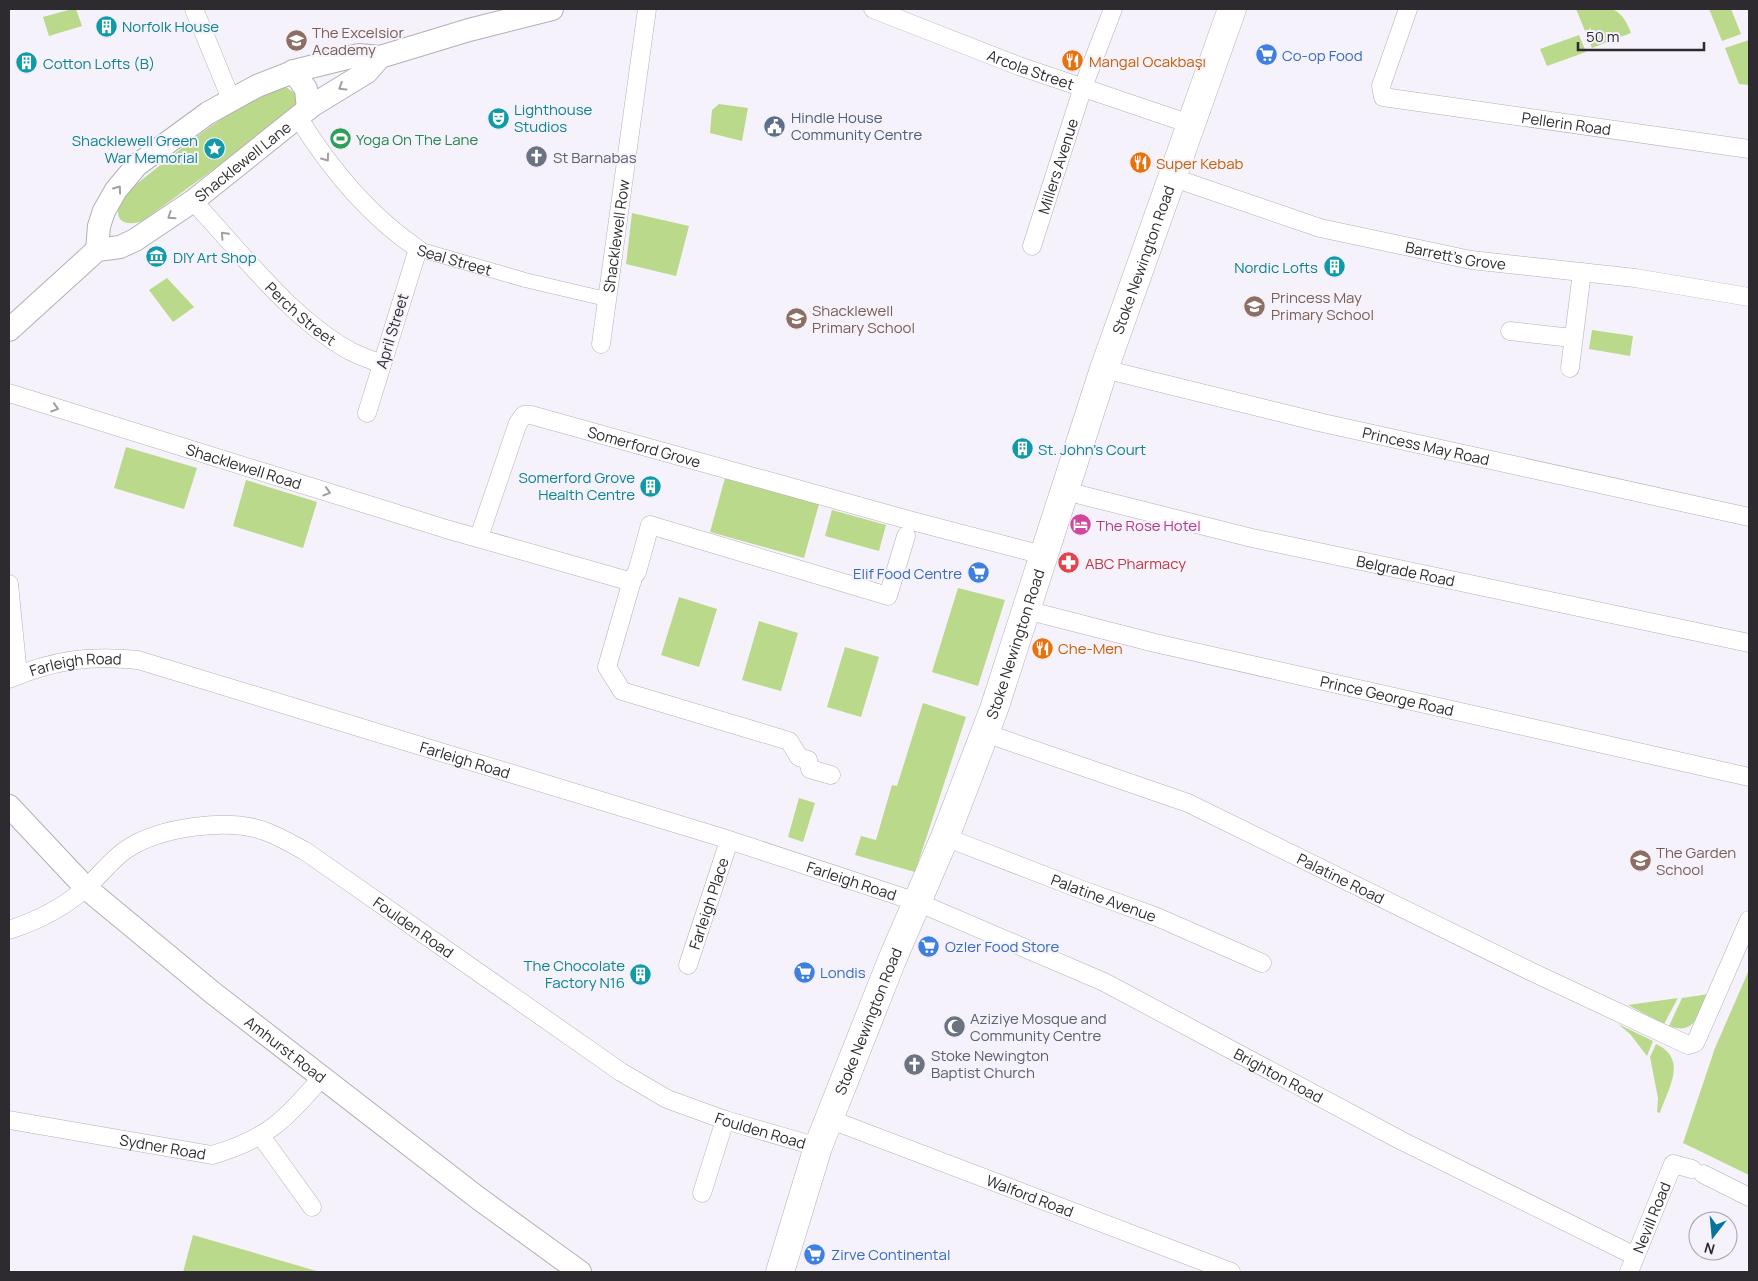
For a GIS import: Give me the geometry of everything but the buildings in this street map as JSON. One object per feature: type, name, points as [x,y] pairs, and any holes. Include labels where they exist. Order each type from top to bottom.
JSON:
[{"type":"highway","name":"Stoke Newington Road","points":[[780,1272],[818,1147],[885,976],[945,837],[985,733],[1104,369],[1232,9]]},
{"type":"street","points":[[194,9],[231,100]]},
{"type":"street","name":"Shacklewell Lane","points":[[380,57],[367,72],[304,113],[193,201],[135,240],[120,247],[97,250],[99,226],[104,211],[116,190],[137,165],[231,100],[264,82],[293,71],[359,55],[380,57],[468,30],[552,9]]},
{"type":"street","name":"Shacklewell Row","points":[[601,344],[648,9]]},
{"type":"street","name":"Arcola Street","points":[[873,9],[903,15],[1019,66],[1190,124]]},
{"type":"street","name":"Millers Avenue","points":[[1032,246],[1083,87],[1113,9]]},
{"type":"street","name":"Pellerin Road","points":[[1408,9],[1380,86],[1383,97],[1749,149]]},
{"type":"street","points":[[293,71],[306,89],[304,113]]},
{"type":"street","name":"Seal Street","points":[[304,113],[357,197],[396,234],[418,249],[525,280],[606,299]]},
{"type":"street","name":"Barrett's Grove","points":[[1171,177],[1320,228],[1471,260],[1582,272],[1749,297]]},
{"type":"street","name":"Perch Street","points":[[193,201],[277,292],[302,315],[350,351],[382,364]]},
{"type":"street","points":[[104,211],[116,228],[135,240]]},
{"type":"street","name":"April Street","points":[[367,413],[418,249]]},
{"type":"street","points":[[9,330],[97,250]]},
{"type":"street","points":[[1570,368],[1572,338],[1582,272]]},
{"type":"street","points":[[1510,330],[1572,338]]},
{"type":"street","name":"Princess May Road","points":[[1104,369],[1323,423],[1749,517]]},
{"type":"street","name":"Shacklewell Road","points":[[9,393],[446,529],[479,537]]},
{"type":"street","name":"Somerford Grove","points":[[479,537],[518,423],[524,415],[531,415],[916,522],[1043,555]]},
{"type":"street","name":"Belgrade Road","points":[[1065,491],[1252,538],[1749,643]]},
{"type":"street","points":[[831,775],[810,769],[808,760],[799,757],[789,741],[622,690],[607,667],[632,582],[637,572],[650,525],[888,596],[906,536]]},
{"type":"street","points":[[479,537],[632,582]]},
{"type":"street","points":[[9,584],[14,677]]},
{"type":"street","name":"Prince George Road","points":[[1026,610],[1165,646],[1749,777]]},
{"type":"street","name":"Farleigh Road","points":[[14,677],[66,661],[101,656],[138,660],[729,841],[917,902]]},
{"type":"street","name":"Palatine Road","points":[[985,733],[1188,803],[1532,972],[1692,1042],[1749,920]]},
{"type":"street","name":"Amhurst Road","points":[[9,806],[86,888],[213,993],[321,1078],[580,1272]]},
{"type":"street","name":"Foulden Road","points":[[9,930],[27,924],[59,907],[86,888],[127,849],[165,833],[196,826],[231,824],[266,831],[305,851],[621,1072],[667,1099],[725,1120],[818,1147]]},
{"type":"street","name":"Palatine Avenue","points":[[945,837],[1077,888],[1157,916],[1262,963]]},
{"type":"street","name":"Farleigh Place","points":[[688,965],[729,841]]},
{"type":"street","name":"Brighton Road","points":[[917,902],[1104,982],[1402,1141],[1635,1256]]},
{"type":"street","name":"Sydner Road","points":[[9,1120],[212,1155],[241,1147],[261,1136],[297,1106],[321,1078]]},
{"type":"street","name":"Walford Road","points":[[829,1119],[1231,1272]]},
{"type":"street","points":[[702,1193],[725,1120]]},
{"type":"street","points":[[261,1136],[312,1207]]},
{"type":"street","name":"Nevill Road","points":[[1629,1272],[1673,1164],[1698,1172],[1749,1197]]},
{"type":"green space","points":[[1603,8],[1616,11],[1622,16],[1631,33],[1592,48],[1576,9]]},
{"type":"green space","points":[[76,9],[82,26],[49,36],[43,17]]},
{"type":"green space","points":[[1709,9],[1731,9],[1741,34],[1722,41]]},
{"type":"green space","points":[[1579,35],[1586,52],[1547,66],[1540,49]]},
{"type":"green space","points":[[1749,40],[1749,85],[1739,84],[1725,48]]},
{"type":"green space","points":[[286,87],[296,94],[297,103],[292,112],[144,220],[128,223],[120,219],[118,210],[129,190],[183,147],[228,114],[250,101],[269,92]]},
{"type":"green space","points":[[719,104],[748,108],[742,141],[710,133],[712,110]]},
{"type":"green space","points":[[632,213],[689,226],[676,276],[626,264]]},
{"type":"green space","points":[[167,278],[194,307],[173,322],[149,290]]},
{"type":"green space","points":[[1592,330],[1633,336],[1630,356],[1589,349]]},
{"type":"green space","points":[[126,447],[197,468],[184,509],[114,488]]},
{"type":"green space","points":[[725,478],[819,504],[804,558],[710,532]]},
{"type":"green space","points":[[246,480],[317,502],[303,548],[233,526]]},
{"type":"green space","points":[[832,510],[886,525],[879,551],[825,536]]},
{"type":"green space","points":[[958,588],[1005,600],[978,686],[932,672]]},
{"type":"green space","points":[[679,597],[717,609],[699,667],[661,655]]},
{"type":"green space","points":[[759,621],[798,633],[781,691],[742,680]]},
{"type":"green space","points":[[845,647],[879,657],[861,717],[827,707]]},
{"type":"green space","points":[[923,703],[966,717],[915,872],[855,855],[861,836],[876,840],[892,785],[897,786]]},
{"type":"green space","points":[[799,798],[815,803],[803,842],[788,837]]},
{"type":"green space","points":[[1749,970],[1749,1175],[1683,1143],[1715,1048]]},
{"type":"green space","points":[[1709,994],[1699,1015],[1691,1025],[1685,1028],[1669,1026],[1682,998]]},
{"type":"green space","points":[[1678,998],[1664,1024],[1628,1005]]},
{"type":"green space","points":[[1618,1024],[1653,1041],[1647,1056],[1630,1034]]},
{"type":"green space","points":[[1656,1044],[1666,1050],[1674,1066],[1671,1084],[1660,1113],[1657,1112],[1658,1098],[1650,1057]]},
{"type":"green space","points":[[193,1235],[320,1272],[183,1272]]},
{"type":"place","name":"Norfolk House","points":[[106,26]]},
{"type":"place","name":"The Excelsior Academy","points":[[296,41]]},
{"type":"place","name":"Co-op Food","points":[[1266,55]]},
{"type":"place","name":"Mangal Ocakbaşı","points":[[1073,61]]},
{"type":"place","name":"Cotton Lofts (B)","points":[[27,63]]},
{"type":"place","name":"Lighthouse Studios","points":[[498,118]]},
{"type":"place","name":"Hindle House Community Centre","points":[[775,126]]},
{"type":"place","name":"Yoga On The Lane","points":[[340,139]]},
{"type":"place","name":"Shacklewell Green War Memorial","points":[[214,149]]},
{"type":"place","name":"St Barnabas","points":[[537,157]]},
{"type":"place","name":"Super Kebab","points":[[1140,163]]},
{"type":"place","name":"DIY Art Shop","points":[[157,257]]},
{"type":"place","name":"Nordic Lofts","points":[[1334,267]]},
{"type":"place","name":"Princess May Primary School","points":[[1255,306]]},
{"type":"place","name":"Shacklewell Primary School","points":[[796,319]]},
{"type":"place","name":"St. John's Court","points":[[1022,449]]},
{"type":"place","name":"Somerford Grove Health Centre","points":[[651,486]]},
{"type":"place","name":"The Rose Hotel","points":[[1080,525]]},
{"type":"place","name":"ABC Pharmacy","points":[[1069,563]]},
{"type":"place","name":"Elif Food Centre","points":[[978,573]]},
{"type":"place","name":"Che-Men","points":[[1042,648]]},
{"type":"place","name":"The Garden School","points":[[1640,861]]},
{"type":"place","name":"Ozler Food Store","points":[[929,946]]},
{"type":"place","name":"Londis","points":[[804,972]]},
{"type":"place","name":"The Chocolate Factory N16","points":[[641,974]]},
{"type":"place","name":"Aziziye Mosque and Community Centre","points":[[954,1027]]},
{"type":"place","name":"Stoke Newington Baptist Church","points":[[915,1064]]},
{"type":"place","name":"Zirve Continental","points":[[815,1254]]}]
